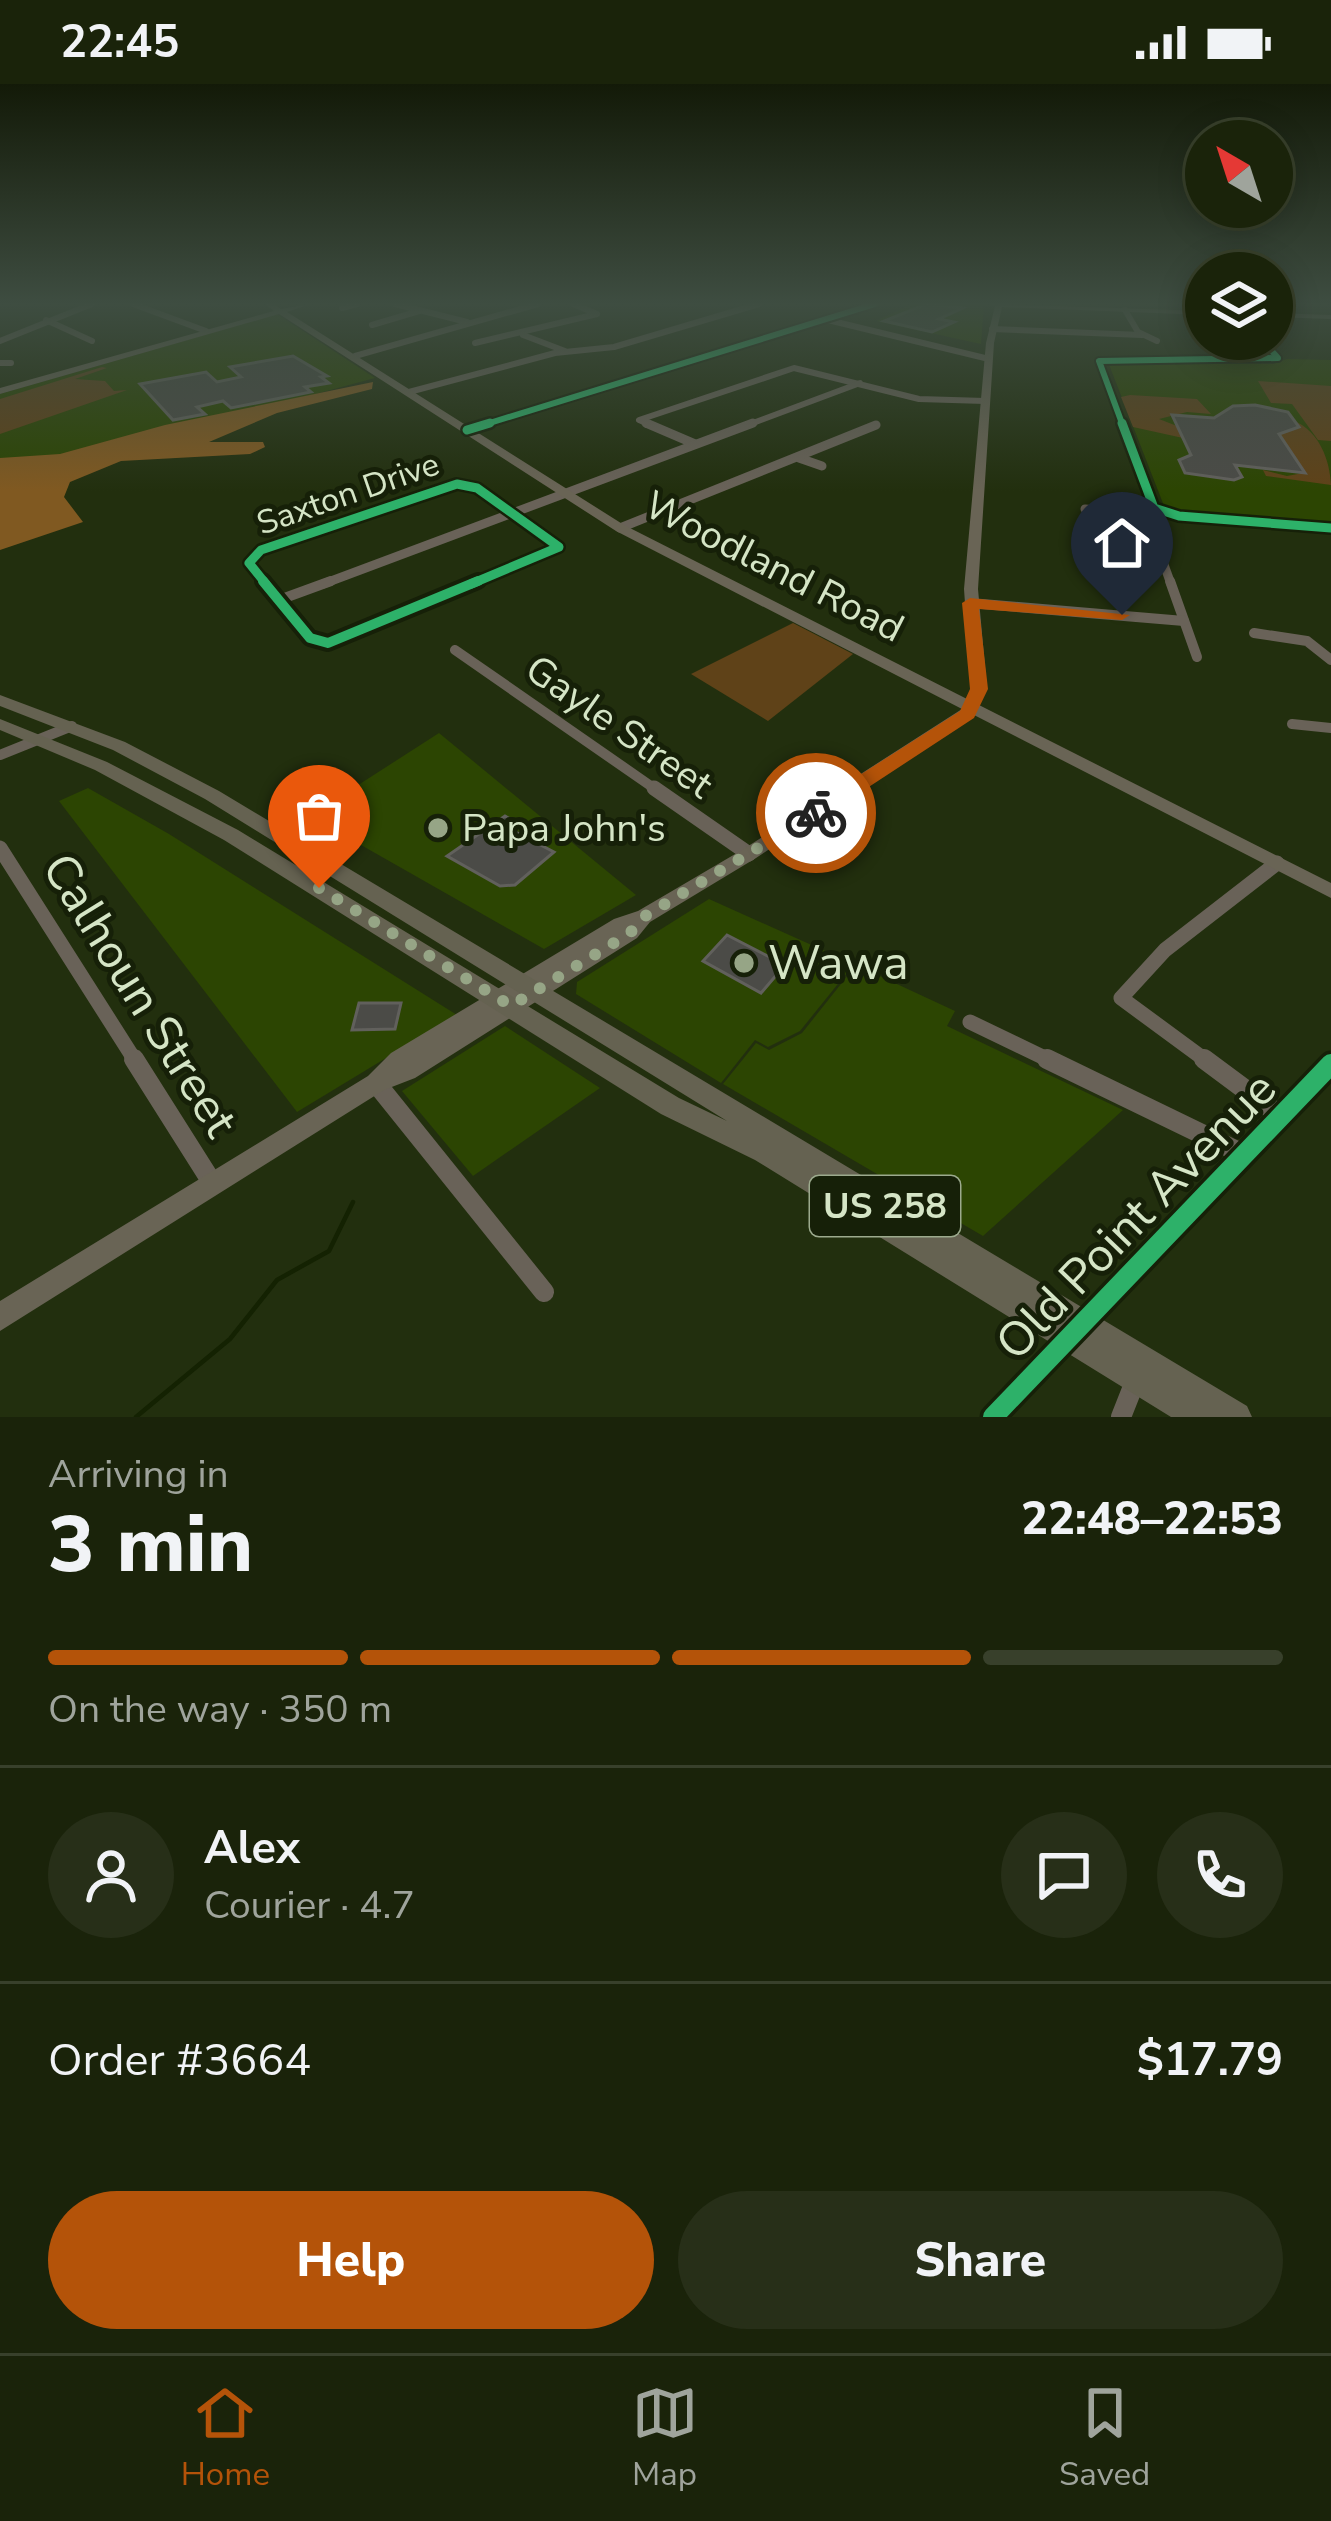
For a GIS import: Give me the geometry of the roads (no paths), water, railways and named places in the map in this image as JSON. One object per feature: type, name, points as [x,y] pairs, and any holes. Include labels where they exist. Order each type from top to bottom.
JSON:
[{"type":"main road","points":[[0,388],[76,366]]},
{"type":"main road","name":"Woodland Road","points":[[371,366],[620,527],[1331,891]]},
{"type":"main road","points":[[0,1317],[376,1083],[399,1060],[630,933],[645,916],[949,730],[974,705],[979,683],[970,603],[988,366]]},
{"type":"main road","name":"US 258","points":[[0,700],[72,726],[183,778],[531,986],[1076,1331],[1137,1378],[1201,1417]]},
{"type":"main road","name":"US 258","points":[[0,724],[231,835],[670,1106],[780,1161],[1236,1417]]},
{"type":"street","points":[[410,392],[506,366]]},
{"type":"street","points":[[508,366],[529,374]]},
{"type":"street","points":[[467,430],[676,366]]},
{"type":"street","points":[[1101,366],[1152,505],[1164,513]]},
{"type":"street","points":[[696,445],[639,420],[794,368],[919,399],[985,401]]},
{"type":"street","points":[[512,512],[560,547],[328,643],[310,638],[279,599],[512,512],[696,445],[860,383]]},
{"type":"street","points":[[620,527],[876,425]]},
{"type":"street","points":[[797,458],[822,466]]},
{"type":"street","name":"Saxton Drive","points":[[279,599],[250,557],[464,484],[512,512]]},
{"type":"street","points":[[1084,509],[1331,528]]},
{"type":"street","points":[[1163,562],[1197,657]]},
{"type":"street","points":[[970,603],[1184,621]]},
{"type":"street","points":[[1254,634],[1304,640],[1331,660]]},
{"type":"street","name":"Gayle Street","points":[[455,650],[748,854]]},
{"type":"street","points":[[1292,724],[1331,728]]},
{"type":"street","points":[[0,755],[72,726]]},
{"type":"street","name":"Calhoun Street","points":[[0,848],[213,1184]]},
{"type":"street","points":[[1277,863],[1148,965],[1122,989],[1120,998],[1282,1118]]},
{"type":"street","points":[[970,1022],[1245,1155]]},
{"type":"street","name":"Old Point Avenue","points":[[993,1417],[1331,1064]]},
{"type":"street","points":[[376,1083],[544,1292]]},
{"type":"street","points":[[1121,1417],[1137,1378]]},
{"type":"waterway","points":[[136,1417],[230,1339],[277,1280],[329,1251],[353,1202]]},
{"type":"place","name":"Papa John's","points":[[438,828]]},
{"type":"place","name":"Wawa","points":[[744,963]]}]
